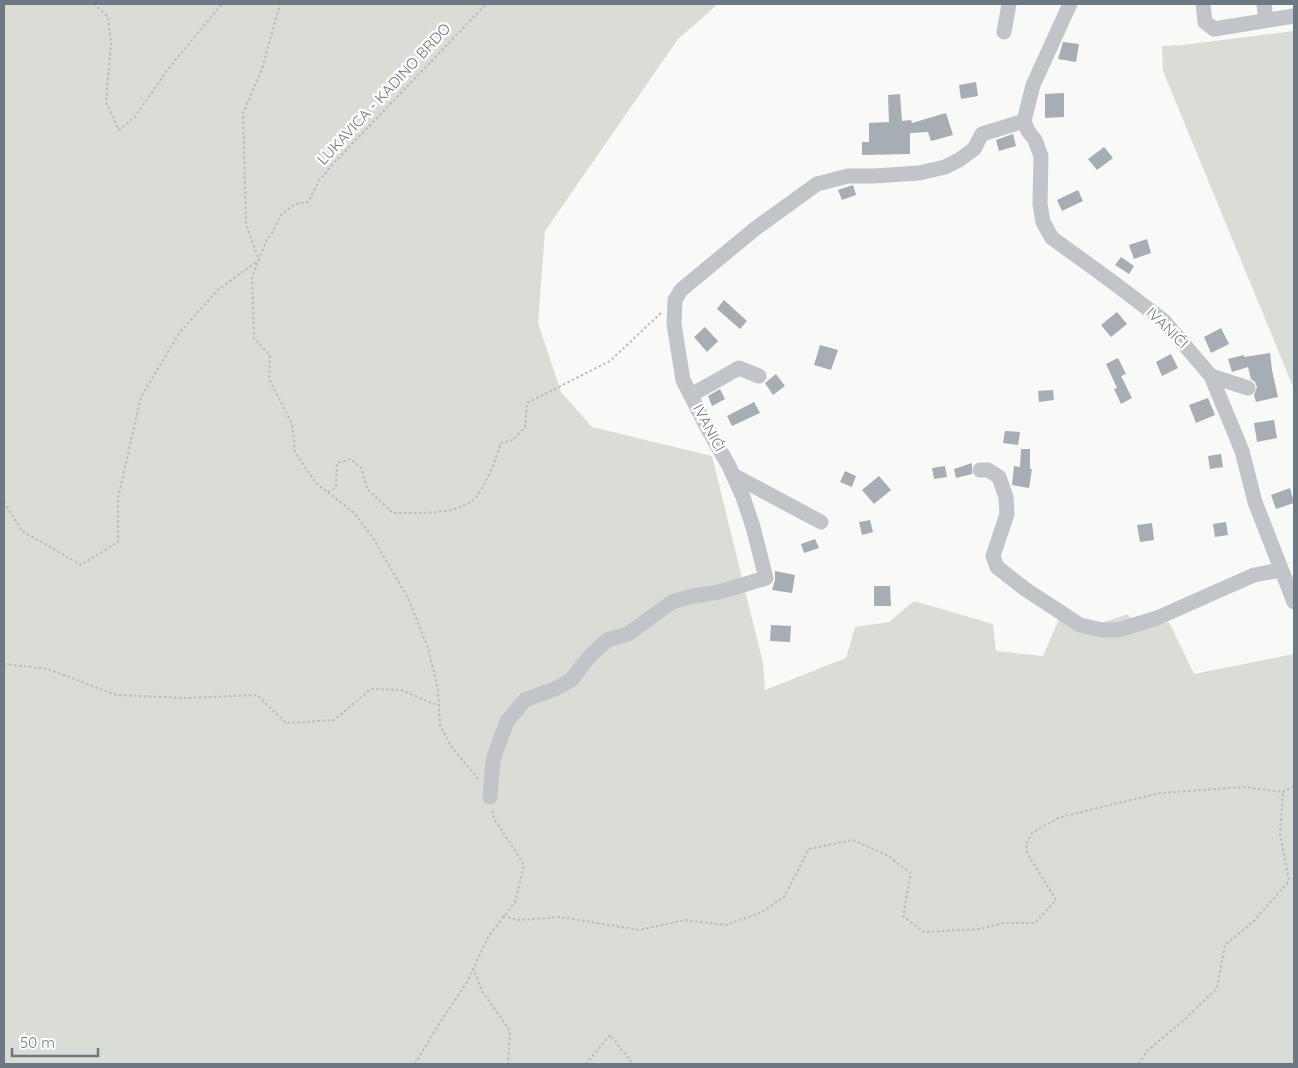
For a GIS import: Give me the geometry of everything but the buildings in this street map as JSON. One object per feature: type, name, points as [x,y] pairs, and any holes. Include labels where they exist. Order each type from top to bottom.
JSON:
[{"type":"street","points":[[1004,32],[1009,4]]},
{"type":"street","points":[[675,300],[681,290],[756,228],[817,184],[848,176],[919,173],[945,167],[974,149],[982,134],[1024,120],[1034,84],[1070,4]]},
{"type":"street","points":[[1202,4],[1205,22],[1214,29],[1294,16]]},
{"type":"street","points":[[1264,4],[1266,20]]},
{"type":"street","name":"IVANIĆI","points":[[1024,120],[1039,148],[1041,156],[1040,204],[1043,222],[1052,238],[1164,321],[1211,376],[1242,451],[1255,502],[1294,602]]},
{"type":"street","name":"IVANIĆI","points":[[490,797],[494,760],[507,721],[525,700],[557,688],[571,680],[590,656],[606,640],[628,634],[672,602],[719,592],[766,578],[753,526],[733,475],[684,380],[674,324],[675,300]]},
{"type":"street","points":[[691,395],[739,368],[759,376]]},
{"type":"street","points":[[1211,376],[1248,388]]},
{"type":"street","points":[[980,470],[988,470],[999,476],[1006,497],[1007,514],[993,556],[998,567],[1008,577],[1080,625],[1102,630],[1118,630],[1187,606],[1254,575],[1280,570]]},
{"type":"street","points":[[733,475],[821,522]]},
{"type":"path","points":[[94,4],[108,17],[111,44],[106,102],[119,130],[135,117],[168,69],[222,4]]},
{"type":"path","points":[[4,502],[22,531],[81,565],[118,542],[118,498],[141,397],[180,332],[218,290],[259,260],[246,224],[243,114],[262,69],[280,4]]},
{"type":"path","name":"LUKAVICA - KADINO BRDO","points":[[486,4],[332,165],[319,182],[308,202],[295,204],[281,215],[267,239],[252,277],[254,338],[270,355],[269,379],[292,424],[295,452],[316,482],[354,512],[373,538],[409,600],[428,648],[438,689],[440,726],[451,746],[464,764],[482,783],[490,797]]},
{"type":"path","points":[[328,492],[336,488],[337,463],[351,459],[362,469],[367,489],[393,513],[440,511],[459,508],[474,500],[494,465],[501,443],[513,440],[525,427],[528,403],[610,361],[675,300]]},
{"type":"path","points":[[4,664],[48,669],[116,694],[187,698],[257,695],[286,723],[334,720],[371,689],[401,690],[439,706]]},
{"type":"path","points":[[503,916],[519,920],[561,917],[639,930],[685,920],[726,926],[760,912],[784,896],[809,849],[853,840],[889,856],[911,874],[903,916],[924,932],[980,929],[1004,923],[1035,923],[1056,900],[1027,853],[1026,844],[1032,833],[1050,822],[1073,814],[1160,793],[1244,787],[1283,792],[1294,786]]},
{"type":"path","points":[[1139,1064],[1147,1051],[1185,1019],[1217,988],[1225,945],[1253,922],[1288,880],[1280,834],[1283,792]]},
{"type":"path","points":[[415,1064],[466,982],[488,936],[515,902],[524,866],[494,819],[490,797]]},
{"type":"path","points":[[473,968],[482,991],[510,1031],[508,1064]]},
{"type":"path","points":[[586,1064],[610,1035],[633,1064]]},
{"type":"shaded area","points":[[4,4],[718,4],[678,39],[545,231],[538,323],[561,392],[592,427],[712,456],[763,663],[765,690],[846,658],[855,627],[889,622],[914,601],[993,624],[996,651],[1043,656],[1063,610],[1092,626],[1128,614],[1137,629],[1169,622],[1194,674],[1294,654],[1294,1064],[4,1064]]},
{"type":"shaded area","points":[[1294,31],[1294,389],[1163,71],[1162,46]]}]
